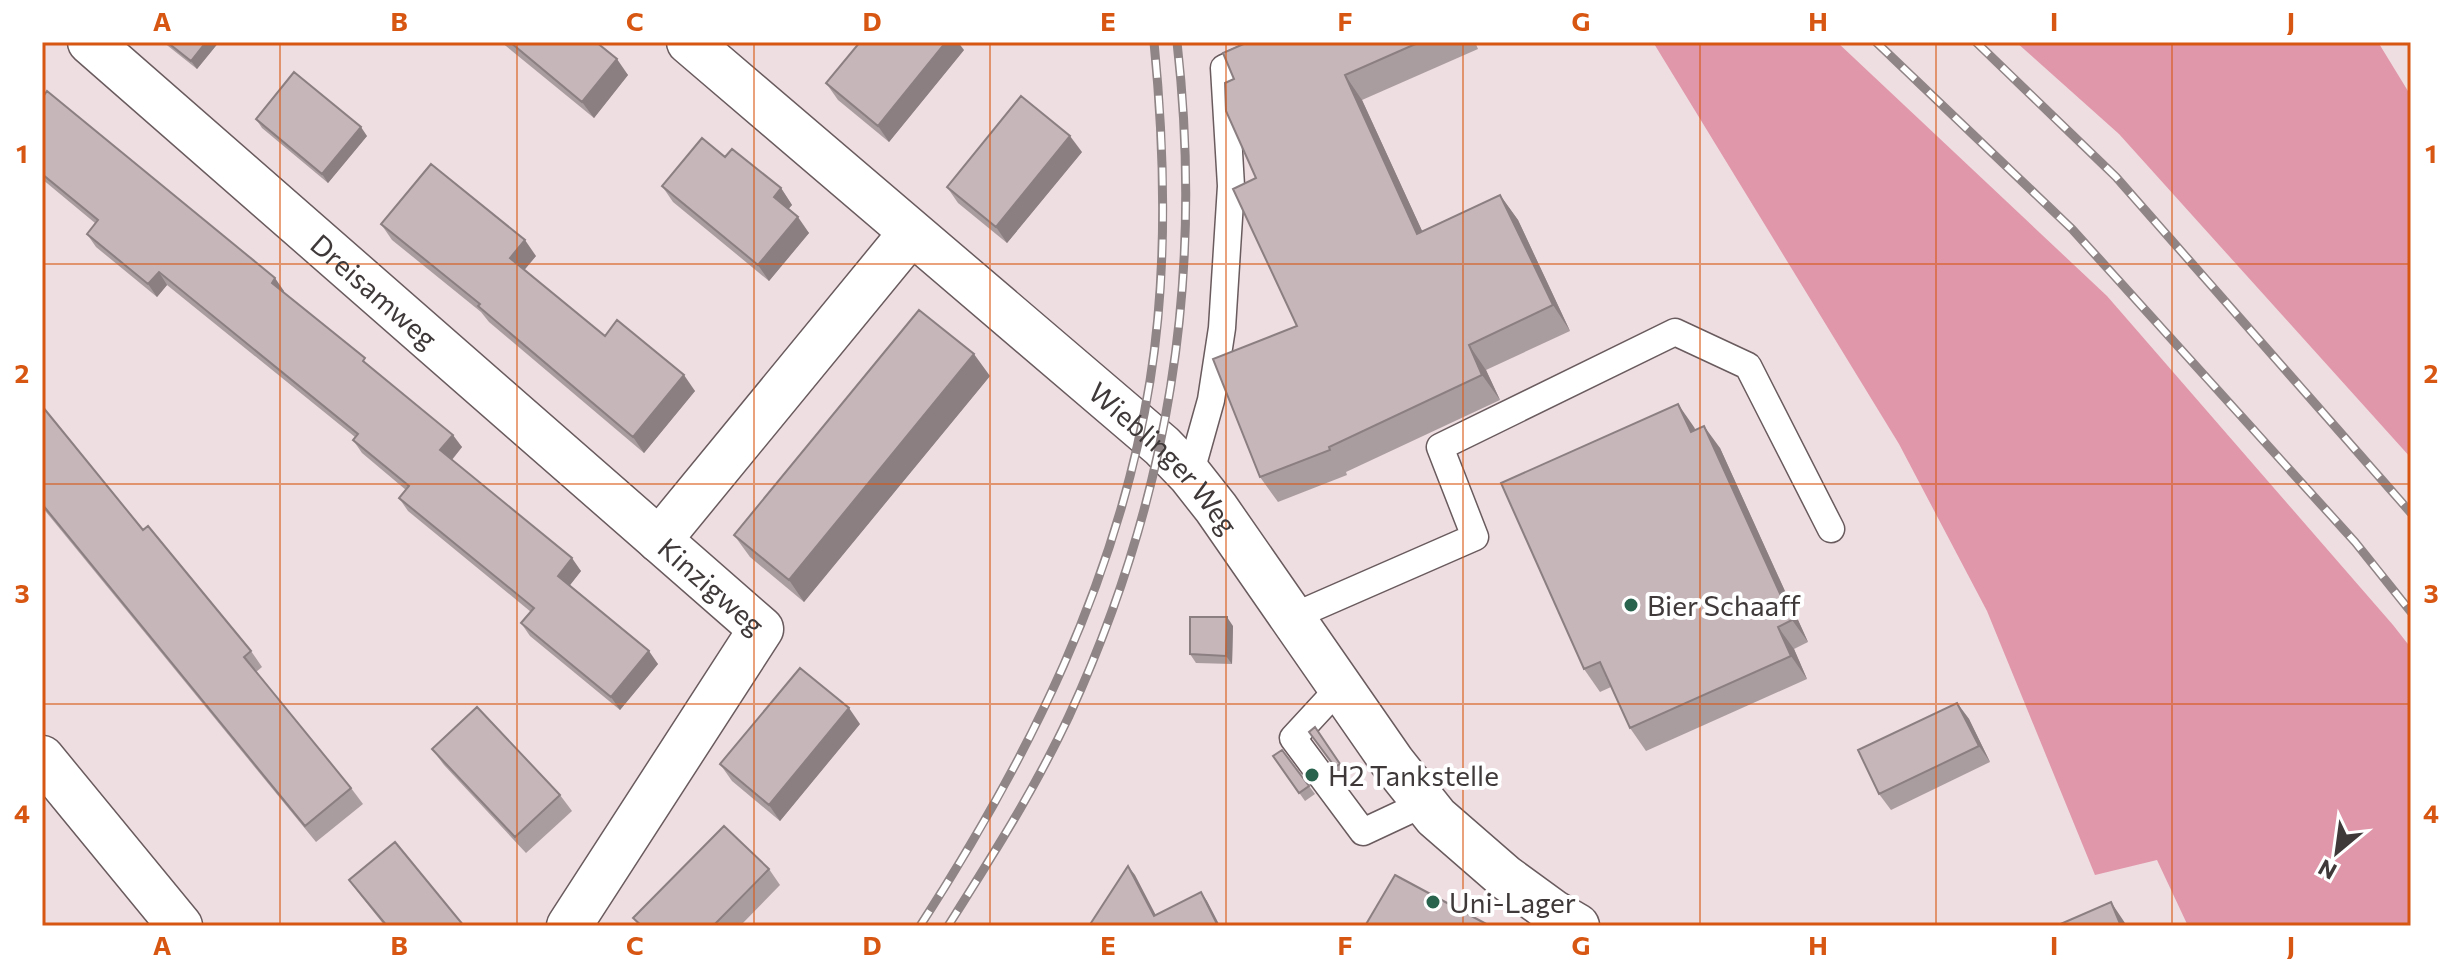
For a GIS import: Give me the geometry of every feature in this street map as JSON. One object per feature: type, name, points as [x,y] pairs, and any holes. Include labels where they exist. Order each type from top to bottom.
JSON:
[{"type":"street","name":"Dreisamweg","points":[[90,42],[659,540]]},
{"type":"street","name":"Wieblinger Weg","points":[[689,42],[1162,446],[1190,475],[1393,763],[1425,803],[1471,850],[1553,912],[1577,926]]},
{"type":"street","name":"Kinzigweg","points":[[569,926],[761,629],[659,540],[911,233]]},
{"type":"street","points":[[42,758],[180,926]]},
{"type":"lane","points":[[1190,475],[1211,400],[1222,328],[1231,186],[1224,68],[1282,42]]},
{"type":"lane","points":[[1292,617],[1475,537],[1440,447],[1675,332],[1748,366],[1831,529]]},
{"type":"lane","points":[[1341,686],[1293,738],[1363,832],[1425,803]]},
{"type":"shaded area","points":[[1653,42],[1837,42],[2107,296],[2393,625],[2411,648],[2411,926],[2188,926],[2157,860],[2095,875],[1987,611],[1899,444]]},
{"type":"shaded area","points":[[2016,42],[2378,42],[2411,96],[2411,458],[2119,134]]},
{"type":"building","points":[[167,42],[206,42],[191,61]]},
{"type":"building","points":[[510,42],[596,42],[617,59],[582,102]]},
{"type":"building","points":[[860,42],[946,42],[878,126],[826,83]]},
{"type":"building","points":[[1248,42],[1420,42],[1345,75],[1417,234],[1500,195],[1553,305],[1469,345],[1482,375],[1329,447],[1330,450],[1260,477],[1213,359],[1297,326],[1233,189],[1256,178],[1226,111],[1225,83],[1234,79],[1223,53]]},
{"type":"building","points":[[294,72],[361,127],[322,174],[256,119]]},
{"type":"building","points":[[47,91],[275,278],[272,283],[453,435],[440,450],[572,558],[558,576],[649,651],[611,697],[521,623],[534,608],[399,498],[409,486],[353,440],[358,434],[159,272],[148,284],[87,234],[98,220],[42,174],[42,98]]},
{"type":"building","points":[[1021,96],[1070,136],[996,227],[947,187]]},
{"type":"building","points":[[702,138],[725,157],[732,149],[781,188],[774,197],[798,217],[758,265],[662,186]]},
{"type":"building","points":[[431,164],[525,240],[510,258],[605,336],[617,320],[684,375],[633,437],[478,306],[480,304],[381,224]]},
{"type":"building","points":[[919,310],[974,354],[789,580],[734,535]]},
{"type":"building","points":[[1678,404],[1691,432],[1704,426],[1792,620],[1778,627],[1791,656],[1630,728],[1600,662],[1584,669],[1501,483]]},
{"type":"building","points":[[42,406],[143,530],[148,526],[251,651],[244,657],[351,788],[305,826],[42,504]]},
{"type":"building","points":[[1190,617],[1227,617],[1226,656],[1190,654]]},
{"type":"building","points":[[800,668],[849,708],[769,805],[720,764]]},
{"type":"building","points":[[1957,703],[1979,746],[1879,794],[1858,750]]},
{"type":"building","points":[[477,707],[560,795],[515,837],[432,749]]},
{"type":"building","points":[[1315,727],[1340,764],[1335,767],[1309,732]]},
{"type":"building","points":[[1282,750],[1309,786],[1299,793],[1273,756]]},
{"type":"building","points":[[724,826],[769,869],[713,926],[642,926],[633,918]]},
{"type":"building","points":[[395,842],[464,926],[387,926],[349,880]]},
{"type":"building","points":[[1128,866],[1154,916],[1201,892],[1218,926],[1089,926]]},
{"type":"building","points":[[1395,875],[1490,926],[1365,926]]},
{"type":"building","points":[[2111,902],[2121,926],[2056,926]]},
{"type":"railway","points":[[920,926],[960,863],[1032,733],[1064,666],[1116,527],[1150,381],[1160,297],[1163,212],[1161,126],[1154,42]]},
{"type":"railway","points":[[948,926],[1027,797],[1069,716],[1132,552],[1154,470],[1171,386],[1181,302],[1186,217],[1184,130],[1177,42]]},
{"type":"railway","points":[[1876,42],[2072,229],[2355,542],[2411,612]]},
{"type":"railway","points":[[1976,42],[2116,177],[2411,513]]},
{"type":"place","name":"Bier Schaaff","points":[[1631,605]]},
{"type":"place","name":"H2 Tankstelle","points":[[1312,775]]},
{"type":"place","name":"Uni-Lager","points":[[1433,902]]}]
